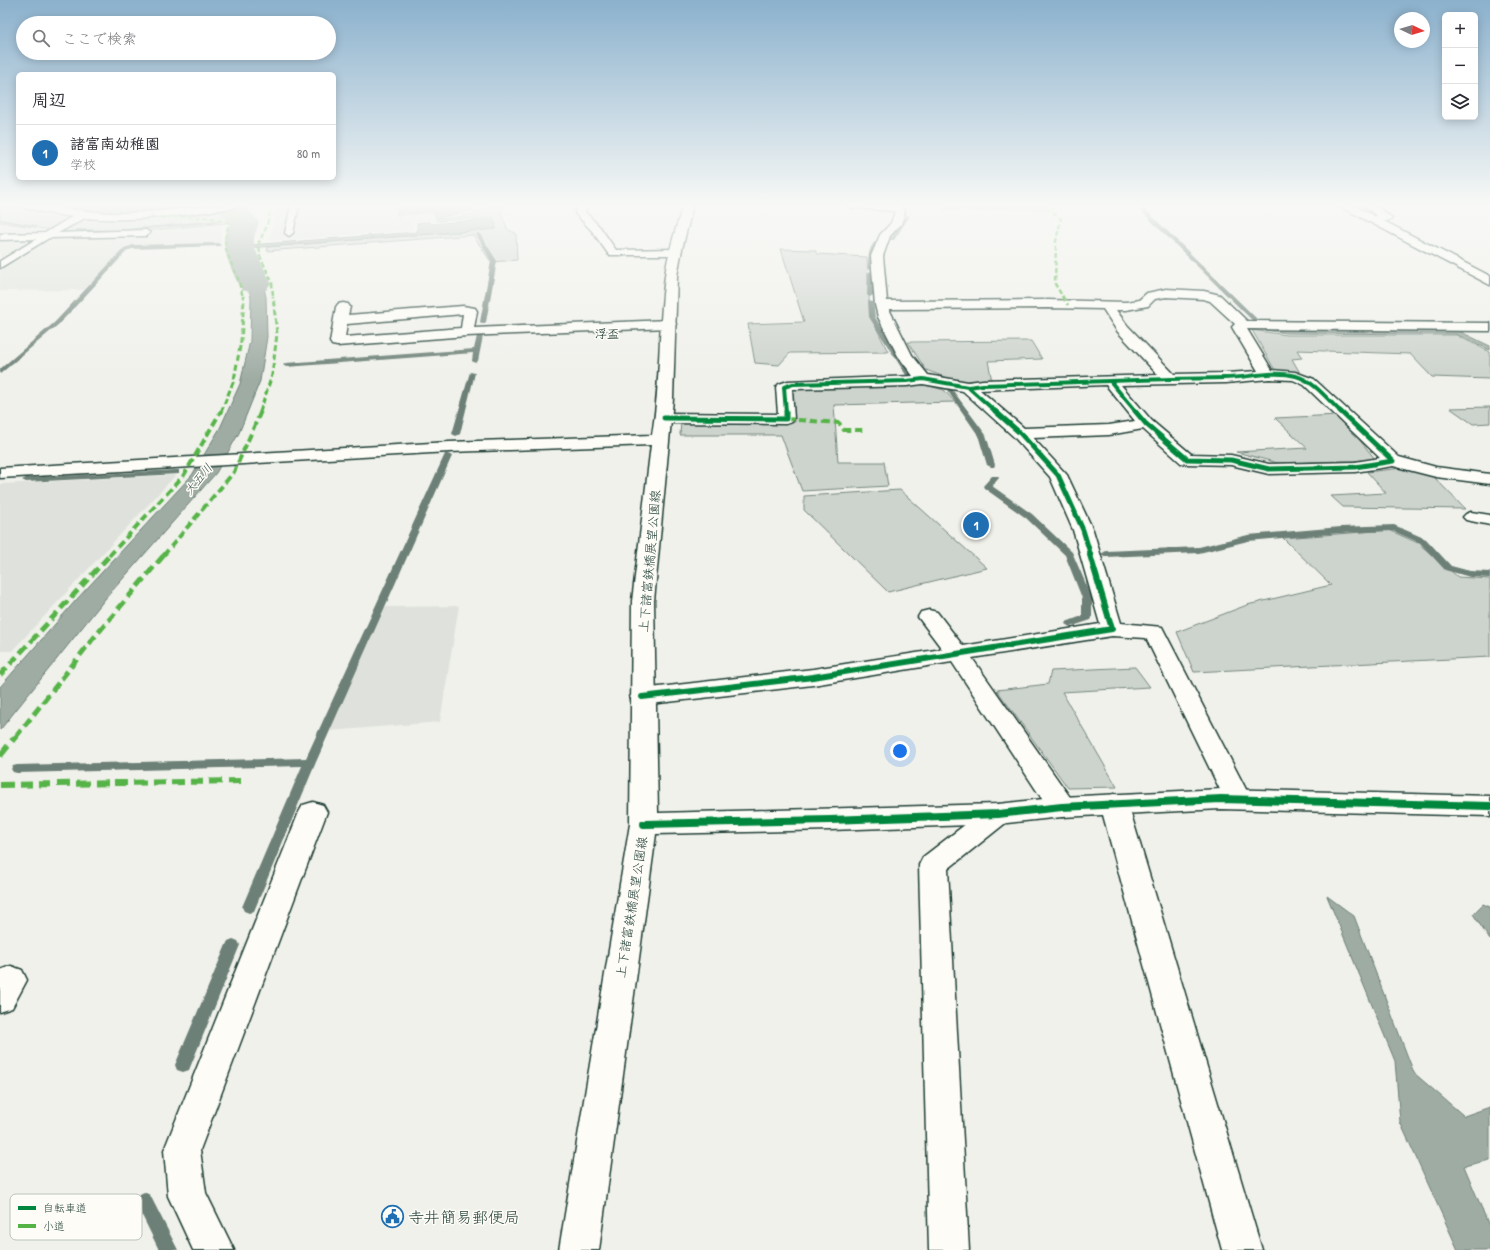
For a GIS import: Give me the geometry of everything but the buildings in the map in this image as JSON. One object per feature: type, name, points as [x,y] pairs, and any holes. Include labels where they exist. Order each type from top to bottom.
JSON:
[{"type":"main road","name":"上下諸富鉄橋展望公園線","points":[[579,1250],[644,824],[642,697],[643,601],[662,429],[671,277],[673,263]]},
{"type":"main road","points":[[877,263],[878,278],[885,317],[905,356],[923,379]]},
{"type":"main road","points":[[1454,263],[1490,282]]},
{"type":"main road","points":[[882,305],[1047,304],[1108,307],[1143,303],[1151,296],[1166,293],[1204,295],[1215,298],[1244,325]]},
{"type":"main road","points":[[1108,307],[1122,328],[1169,378]]},
{"type":"main road","points":[[467,332],[470,311],[342,314],[337,342],[467,332],[669,324]]},
{"type":"main road","points":[[1267,374],[1239,327],[1244,325],[1490,327]]},
{"type":"main road","points":[[0,473],[449,447],[786,419],[784,387],[794,384],[907,381],[923,379],[968,387],[983,385],[1111,382],[1169,378],[1238,378],[1267,374],[1295,376],[1309,382],[1393,461]]},
{"type":"main road","points":[[1111,382],[1146,424],[1186,459],[1231,460],[1269,469],[1355,467],[1393,461],[1436,472],[1490,479]]},
{"type":"main road","points":[[968,387],[1020,433],[1058,475],[1083,530],[1112,629]]},
{"type":"main road","points":[[1020,433],[1109,430],[1146,424]]},
{"type":"main road","points":[[929,617],[957,653],[1062,807]]},
{"type":"main road","points":[[642,697],[813,677],[1112,629],[1154,632],[1238,799]]},
{"type":"main road","points":[[644,824],[830,820],[998,814],[1062,807],[1238,799],[1490,806]]},
{"type":"main road","points":[[1114,804],[1242,1250]]},
{"type":"main road","points":[[214,1250],[187,1196],[182,1150],[313,812]]},
{"type":"main road","points":[[949,1250],[933,865],[998,814]]},
{"type":"lane","points":[[1471,518],[1490,520]]},
{"type":"shaded area","points":[[0,263],[111,263],[84,290],[0,291]]},
{"type":"shaded area","points":[[786,263],[867,263],[870,315],[888,352],[790,353],[779,365],[755,363],[748,324],[804,322]]},
{"type":"shaded area","points":[[1252,330],[1286,335],[1456,335],[1490,352],[1490,379],[1432,377],[1410,354],[1297,350],[1302,358],[1292,359],[1300,373],[1276,372]]},
{"type":"shaded area","points":[[1031,341],[1042,359],[988,361],[992,381],[958,382],[926,370],[908,342]]},
{"type":"shaded area","points":[[922,384],[944,390],[955,402],[834,405],[838,462],[884,462],[888,486],[802,491],[781,435],[680,435],[681,422],[795,422],[791,387]]},
{"type":"shaded area","points":[[1490,407],[1490,423],[1473,424],[1450,408]]},
{"type":"shaded area","points":[[1339,415],[1376,460],[1278,463],[1236,452],[1307,448],[1275,418]]},
{"type":"shaded area","points":[[1402,468],[1432,475],[1465,509],[1343,507],[1331,496],[1386,493],[1367,472]]},
{"type":"shaded area","points":[[176,475],[12,651],[0,651],[0,484]]},
{"type":"shaded area","points":[[900,490],[987,568],[888,592],[804,510],[804,496]]},
{"type":"shaded area","points":[[1389,530],[1418,543],[1458,577],[1490,579],[1490,657],[1194,672],[1177,632],[1247,605],[1331,585],[1283,538]]},
{"type":"shaded area","points":[[459,606],[440,722],[330,731],[384,607]]},
{"type":"shaded area","points":[[1135,667],[1150,687],[1062,692],[1117,787],[1068,788],[997,690],[1048,684],[1051,671]]},
{"type":"water","points":[[238,263],[257,263],[266,297],[267,337],[260,381],[239,433],[216,473],[105,599],[0,730],[0,687],[77,599],[192,475],[220,428],[240,384],[250,341],[251,298],[246,276]]},
{"type":"water","points":[[1264,328],[1281,330],[1459,331],[1490,346],[1490,350],[1456,334],[1286,333],[1265,330]]},
{"type":"water","points":[[1327,896],[1354,916],[1414,1073],[1464,1116],[1490,1107],[1490,1160],[1464,1166],[1490,1228],[1490,1250],[1458,1250],[1400,1122],[1395,1061]]},
{"type":"water","points":[[1483,904],[1490,907],[1490,940],[1473,914]]},
{"type":"waterway","points":[[0,372],[57,323],[113,263]]},
{"type":"waterway","name":"大五川","points":[[246,263],[254,283]]},
{"type":"waterway","points":[[483,322],[494,263]]},
{"type":"waterway","points":[[871,263],[871,268]]},
{"type":"waterway","points":[[1197,263],[1256,321]]},
{"type":"waterway","points":[[870,295],[871,273]]},
{"type":"waterway","points":[[870,302],[872,317],[908,374]]},
{"type":"waterway","points":[[477,351],[480,336]]},
{"type":"waterway","points":[[286,365],[477,351]]},
{"type":"waterway","points":[[475,361],[477,351]]},
{"type":"waterway","points":[[456,434],[472,373]]},
{"type":"waterway","points":[[937,386],[949,389],[982,435],[991,465]]},
{"type":"waterway","points":[[310,762],[448,456]]},
{"type":"waterway","points":[[26,480],[176,472]]},
{"type":"waterway","points":[[995,478],[987,486],[1029,516],[1069,554],[1087,598],[1087,618],[1070,624]]},
{"type":"waterway","points":[[1106,554],[1199,550],[1248,538],[1341,530],[1394,528],[1423,541],[1448,568],[1470,574],[1490,575]]},
{"type":"waterway","points":[[17,769],[310,762]]},
{"type":"waterway","points":[[249,907],[310,762]]},
{"type":"waterway","points":[[183,1065],[233,945]]},
{"type":"waterway","points":[[144,1201],[169,1250]]},
{"type":"marked path","points":[[0,675],[184,475],[220,414],[234,380],[241,341],[244,300],[231,263]]},
{"type":"marked path","points":[[0,756],[92,640],[234,472],[258,419],[272,375],[277,334],[272,282],[263,263]]},
{"type":"marked path","points":[[1055,263],[1055,284],[1068,305]]},
{"type":"marked path","points":[[786,419],[839,423],[844,430],[864,430]]},
{"type":"marked path","points":[[0,785],[241,781]]},
{"type":"cycle path","points":[[968,387],[983,385],[1226,378],[1269,374],[1295,376],[1309,382],[1393,461],[1355,467],[1269,469],[1231,460],[1187,459],[1146,424],[1111,382]]},
{"type":"cycle path","points":[[642,697],[813,677],[1112,629],[1083,530],[1058,475],[1020,433],[968,387],[923,379],[907,381],[793,384],[784,387],[786,419],[664,418]]},
{"type":"cycle path","points":[[644,824],[830,820],[998,814],[1062,807],[1221,799],[1490,806]]},
{"type":"place","name":"諸富南幼稚園","points":[[976,525]]},
{"type":"place","name":"寺井簡易郵便局","points":[[393,1217]]},
{"type":"district","name":"浮盃","points":[[607,333]]}]
